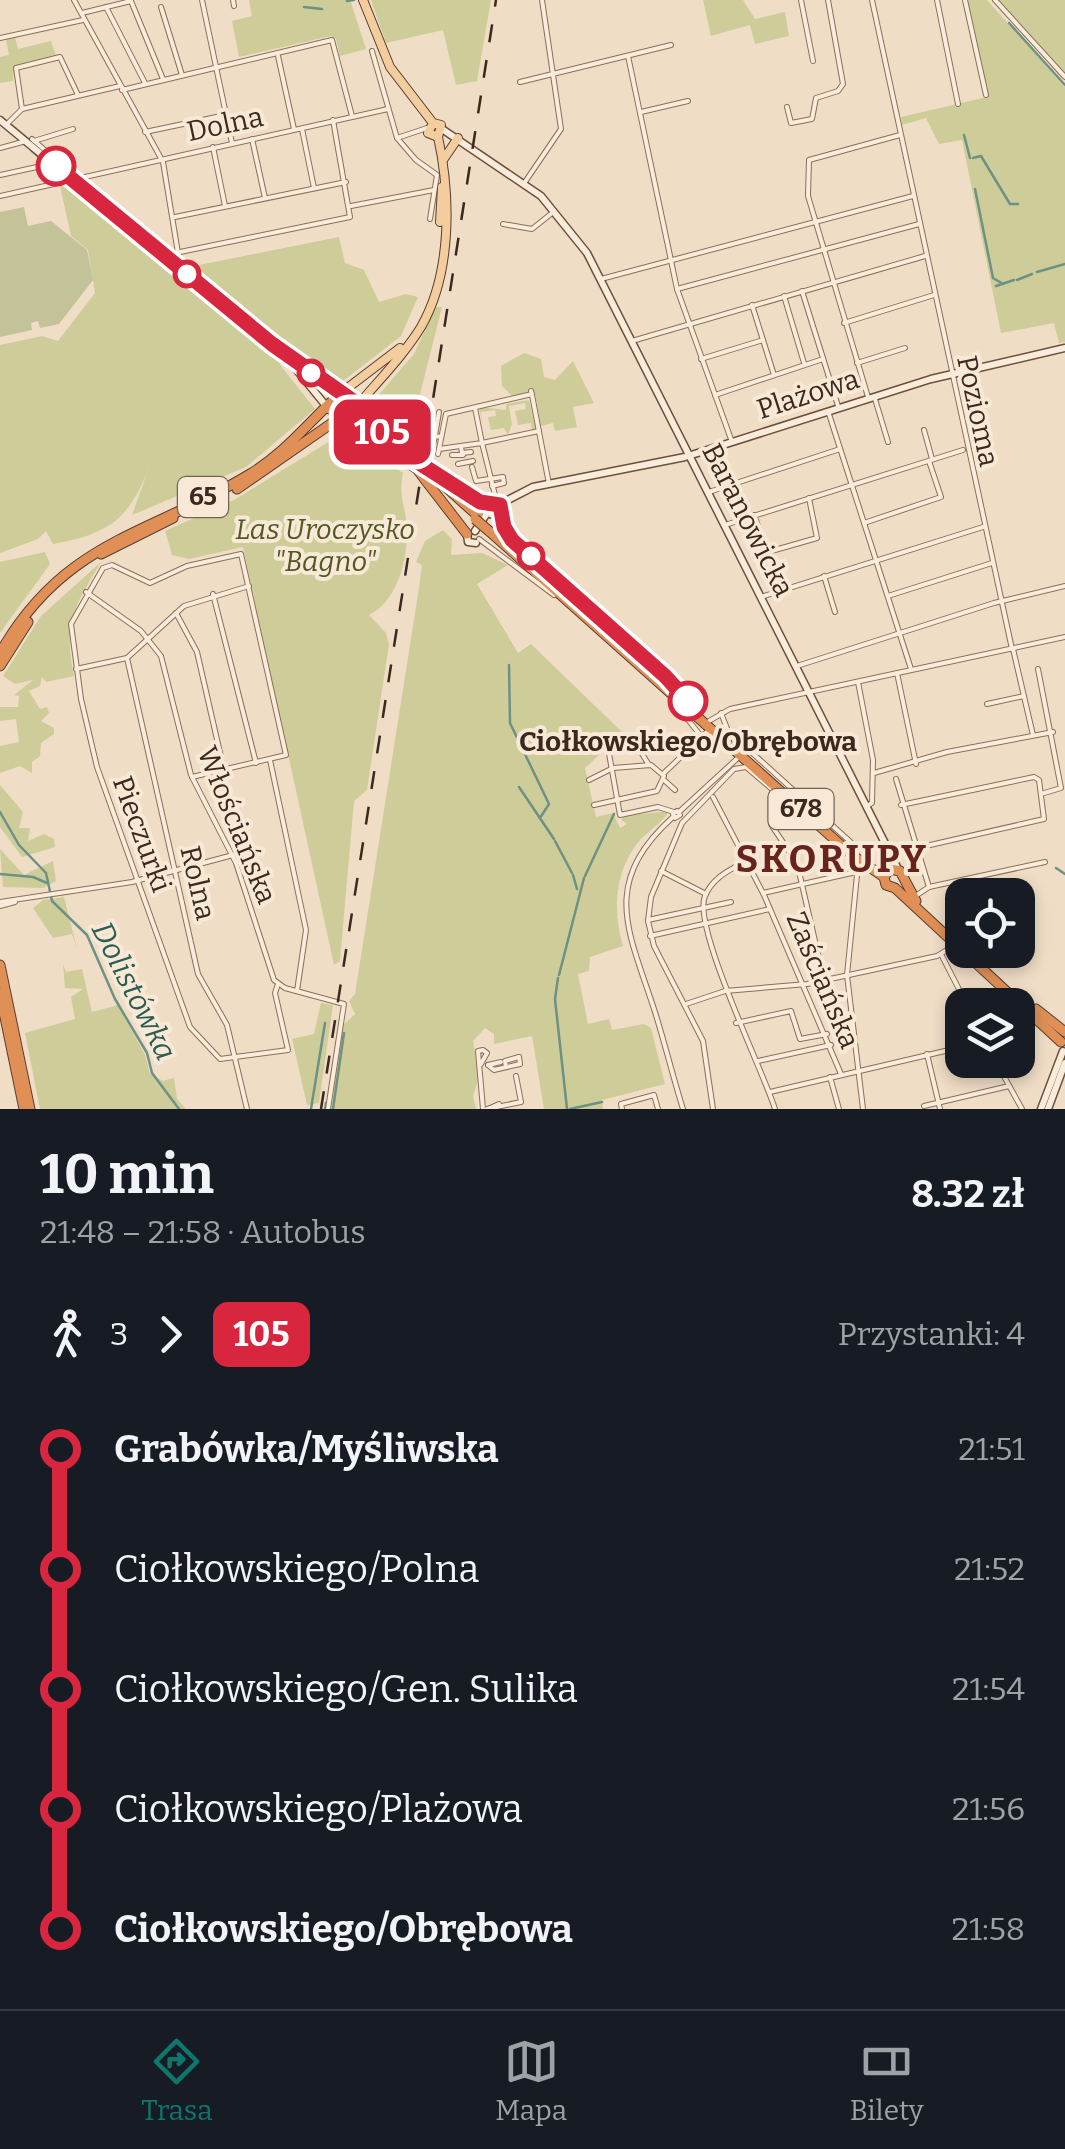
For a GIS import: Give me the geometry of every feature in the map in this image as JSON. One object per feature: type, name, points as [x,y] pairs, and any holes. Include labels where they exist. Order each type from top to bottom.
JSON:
[{"type":"highway","name":"678","points":[[341,392],[422,470],[476,517],[489,523],[713,724],[741,758],[852,850],[890,872],[945,931]]},
{"type":"highway","name":"65","points":[[0,666],[2,653],[44,593],[106,548],[250,474],[293,442],[341,392]]},
{"type":"highway","name":"65","points":[[106,548],[250,481],[358,406]]},
{"type":"highway","name":"678","points":[[327,407],[422,470]]},
{"type":"highway","points":[[422,470],[489,523]]},
{"type":"highway","points":[[422,470],[489,523]]},
{"type":"highway","name":"678","points":[[489,523],[713,724]]},
{"type":"highway","name":"678","points":[[890,872],[888,886],[899,885],[945,931]]},
{"type":"highway","points":[[0,965],[29,1107]]},
{"type":"highway","name":"678","points":[[984,968],[1064,1043]]},
{"type":"highway","name":"678","points":[[986,968],[1048,1020],[1064,1043]]},
{"type":"highway","points":[[0,993],[4,1033],[29,1107]]},
{"type":"highway","points":[[1048,1020],[1065,1020]]},
{"type":"main road","name":"65","points":[[358,406],[408,345],[430,307],[446,215],[443,160],[434,131],[398,79],[361,0]]},
{"type":"main road","name":"65","points":[[341,392],[398,350],[425,306],[441,216],[441,179],[434,131],[388,72],[361,0]]},
{"type":"main road","points":[[398,79],[413,107]]},
{"type":"main road","points":[[443,160],[460,139]]},
{"type":"street","points":[[74,0],[160,158],[180,252],[178,267]]},
{"type":"street","points":[[202,0],[232,143]]},
{"type":"street","points":[[523,185],[561,129],[542,0]]},
{"type":"street","points":[[801,0],[813,60]]},
{"type":"street","points":[[787,107],[791,123],[812,119],[816,98],[838,91],[843,84],[828,0]]},
{"type":"street","name":"Pozioma","points":[[872,0],[983,527],[1033,735]]},
{"type":"street","points":[[936,0],[958,104]]},
{"type":"street","points":[[965,0],[986,94]]},
{"type":"street","points":[[995,0],[1065,77]]},
{"type":"street","points":[[82,13],[132,1],[163,80]]},
{"type":"street","points":[[106,7],[146,84]]},
{"type":"street","points":[[161,7],[182,75]]},
{"type":"street","points":[[0,38],[85,20]]},
{"type":"street","points":[[341,392],[272,344],[71,179],[30,140],[3,122],[22,109],[78,95],[335,43],[352,116]]},
{"type":"street","points":[[520,82],[671,45]]},
{"type":"street","points":[[372,51],[398,138],[416,160],[436,172],[430,219]]},
{"type":"street","points":[[278,56],[294,129]]},
{"type":"street","points":[[628,56],[662,202],[666,245],[677,289],[732,442]]},
{"type":"street","points":[[22,109],[16,68],[60,57],[78,95]]},
{"type":"street","points":[[641,112],[688,101]]},
{"type":"street","name":"Dolna","points":[[0,196],[388,108]]},
{"type":"street","points":[[145,132],[226,115]]},
{"type":"street","points":[[180,252],[352,215],[333,120]]},
{"type":"street","points":[[302,128],[314,188]]},
{"type":"street","points":[[0,148],[73,130]]},
{"type":"street","points":[[398,138],[434,131]]},
{"type":"street","name":"Baranowicka","points":[[434,131],[460,139],[523,185],[554,211],[582,246],[892,856],[890,872]]},
{"type":"street","points":[[888,442],[831,283],[811,206],[809,160],[900,135]]},
{"type":"street","points":[[252,139],[265,198]]},
{"type":"street","points":[[212,146],[226,206]]},
{"type":"street","points":[[0,175],[44,165],[71,179]]},
{"type":"street","points":[[174,217],[346,182]]},
{"type":"street","points":[[351,206],[434,190]]},
{"type":"street","points":[[601,279],[913,196]]},
{"type":"street","points":[[504,224],[532,229],[554,211]]},
{"type":"street","points":[[677,289],[919,224]]},
{"type":"street","points":[[632,341],[926,256]]},
{"type":"street","points":[[802,292],[839,408]]},
{"type":"street","points":[[844,323],[934,295]]},
{"type":"street","points":[[784,296],[805,365]]},
{"type":"street","points":[[752,305],[774,375]]},
{"type":"street","points":[[701,359],[763,340]]},
{"type":"street","points":[[272,344],[327,407]]},
{"type":"street","points":[[857,363],[905,348]]},
{"type":"street","name":"Plażowa","points":[[489,523],[508,500],[549,484],[691,456],[950,374],[1065,348]]},
{"type":"street","points":[[715,395],[823,359]]},
{"type":"street","points":[[438,437],[446,414],[532,393],[549,484]]},
{"type":"street","points":[[475,408],[489,483],[495,494]]},
{"type":"street","points":[[439,412],[436,452],[462,457],[471,452]]},
{"type":"street","points":[[828,412],[911,670]]},
{"type":"street","points":[[864,523],[940,497],[924,430]]},
{"type":"street","points":[[462,457],[482,443],[540,431]]},
{"type":"street","points":[[709,492],[840,448]]},
{"type":"street","points":[[725,526],[966,449]]},
{"type":"street","points":[[452,455],[472,464],[476,481],[489,483]]},
{"type":"street","points":[[754,515],[768,552],[818,538],[809,498]]},
{"type":"street","points":[[489,523],[489,546],[550,591],[613,646],[672,700],[701,736]]},
{"type":"street","points":[[489,523],[664,674],[677,692]]},
{"type":"street","points":[[761,597],[983,527]]},
{"type":"street","points":[[86,592],[106,566],[150,582],[187,566],[243,556],[286,755],[192,778]]},
{"type":"street","points":[[888,596],[992,564]]},
{"type":"street","points":[[824,576],[835,612]]},
{"type":"street","points":[[76,669],[127,658],[175,612],[213,594],[249,586]]},
{"type":"street","points":[[797,666],[1000,602],[1065,586]]},
{"type":"street","name":"Włościańska","points":[[86,592],[148,637],[164,664],[192,778],[233,855],[270,972],[278,984],[275,994],[290,1049],[236,1057]]},
{"type":"street","name":"Pieczurki","points":[[86,592],[71,628],[96,763],[190,1026],[220,1059],[236,1057]]},
{"type":"street","points":[[213,594],[256,763]]},
{"type":"street","points":[[175,612],[197,652],[224,770]]},
{"type":"street","points":[[594,805],[657,791],[664,777],[721,714],[1065,637]]},
{"type":"street","name":"Rolna","points":[[127,658],[198,974],[225,1022],[247,1109]]},
{"type":"street","points":[[1038,669],[1063,783],[1060,790],[1042,794]]},
{"type":"street","points":[[896,673],[916,764]]},
{"type":"street","points":[[858,682],[874,773],[872,803],[867,806]]},
{"type":"street","points":[[987,704],[1024,696]]},
{"type":"street","points":[[721,714],[728,731],[855,846]]},
{"type":"street","points":[[874,773],[947,752],[1053,732]]},
{"type":"street","points":[[608,748],[619,812],[658,806],[677,816]]},
{"type":"street","points":[[639,749],[649,765],[675,790]]},
{"type":"street","points":[[682,1109],[657,1019],[629,940],[624,908],[638,857],[741,758]]},
{"type":"street","points":[[712,1109],[704,1048],[650,936],[648,920],[677,816],[712,795],[741,758]]},
{"type":"street","points":[[741,758],[858,865],[847,975],[863,1109]]},
{"type":"street","points":[[270,760],[304,921],[297,991]]},
{"type":"street","points":[[589,780],[613,768],[649,765]]},
{"type":"street","points":[[901,805],[1034,777],[1042,794],[1044,819],[917,848]]},
{"type":"street","points":[[896,779],[929,887]]},
{"type":"street","name":"Zaściańska","points":[[712,795],[763,893],[841,1074]]},
{"type":"street","points":[[772,826],[797,862],[824,980]]},
{"type":"street","points":[[0,904],[138,880],[233,855]]},
{"type":"street","points":[[746,861],[719,876],[706,894],[702,908],[736,1023],[758,1061],[775,1109]]},
{"type":"street","points":[[913,898],[929,887],[1046,862]]},
{"type":"street","points":[[661,871],[706,894]]},
{"type":"street","points":[[763,893],[856,872]]},
{"type":"street","points":[[648,920],[731,902]]},
{"type":"street","points":[[650,936],[770,909]]},
{"type":"street","points":[[686,1004],[727,990],[802,984],[945,953]]},
{"type":"street","points":[[941,955],[959,988]]},
{"type":"street","points":[[278,984],[338,1000],[345,1008],[328,1109]]},
{"type":"street","points":[[736,1023],[791,1011],[800,1039],[826,1034]]},
{"type":"street","points":[[1044,1109],[1064,1043]]},
{"type":"street","points":[[758,1061],[831,1045]]},
{"type":"street","points":[[770,1092],[945,1050]]},
{"type":"street","points":[[927,1054],[940,1106]]},
{"type":"street","points":[[1044,1109],[1065,1063]]},
{"type":"street","points":[[487,1109],[484,1065],[503,1064],[515,1070],[521,1102]]},
{"type":"street","points":[[830,1077],[839,1109]]},
{"type":"street","points":[[1005,1078],[1022,1109]]},
{"type":"street","points":[[924,1106],[940,1106],[1009,1086]]},
{"type":"street","points":[[622,1109],[621,1104],[654,1095],[658,1109]]},
{"type":"street","points":[[487,1109],[529,1100]]},
{"type":"street","points":[[487,1109],[499,1104]]},
{"type":"green space","points":[[249,0],[350,0],[366,49],[340,56],[336,39],[331,36],[239,57],[232,21],[252,16]]},
{"type":"green space","points":[[371,0],[491,0],[477,81],[456,85],[443,30],[386,43]]},
{"type":"green space","points":[[703,0],[743,0],[755,19],[785,12],[789,36],[755,44],[750,25],[711,36]]},
{"type":"green space","points":[[967,0],[987,0],[1065,87],[1065,342],[1059,343],[1054,323],[1001,333],[962,140],[939,144],[926,118],[902,125],[901,117],[987,97]]},
{"type":"green space","points":[[998,0],[1065,0],[1065,76],[1005,10]]},
{"type":"green space","points":[[15,37],[18,49],[51,41],[56,56],[14,66],[13,81],[0,83],[0,57],[9,55],[6,39]]},
{"type":"green space","points":[[72,184],[272,347],[281,366],[315,409],[246,467],[132,515],[150,465],[134,499],[103,529],[53,544],[46,531],[38,539],[0,553],[0,345],[42,336],[58,341],[95,293],[88,250],[71,236],[60,186]]},
{"type":"green space","points":[[24,207],[28,226],[51,221],[87,250],[93,280],[59,324],[40,328],[38,321],[31,323],[32,330],[0,337],[0,212]]},
{"type":"green space","points":[[339,237],[345,263],[364,270],[379,302],[406,294],[418,297],[401,336],[343,381],[296,355],[189,267]]},
{"type":"green space","name":"Las Uroczysko \"Bagno\"","points":[[436,307],[442,307],[409,438],[370,405],[414,354]]},
{"type":"green space","points":[[524,353],[541,359],[544,377],[555,380],[573,361],[594,403],[573,407],[577,427],[555,431],[553,423],[541,426],[534,390],[512,396],[502,386],[501,366]]},
{"type":"green space","points":[[529,400],[536,429],[532,430],[531,423],[518,425],[515,411],[526,409],[525,403],[509,406],[512,424],[508,435],[504,428],[491,430],[488,417],[496,416],[495,410],[481,412],[483,426],[479,407],[506,410],[506,404]]},
{"type":"green space","name":"Las Uroczysko \"Bagno\"","points":[[343,433],[403,473],[407,541],[394,590],[369,615],[386,633],[389,644],[367,790],[354,801],[340,961],[334,965],[243,547],[189,559],[172,555],[165,531],[234,500]]},
{"type":"green space","name":"Las Uroczysko \"Bagno\"","points":[[443,530],[452,539],[451,555],[482,553],[508,565],[477,584],[518,653],[531,644],[623,733],[613,737],[613,742],[585,768],[596,817],[613,813],[620,828],[627,824],[621,820],[624,816],[669,811],[632,850],[621,876],[617,904],[623,946],[590,957],[589,971],[578,974],[588,1024],[609,1019],[612,1030],[644,1024],[651,1028],[665,1084],[602,1100],[603,1109],[544,1109],[532,1036],[494,1044],[494,1034],[485,1028],[473,1041],[479,1077],[473,1096],[476,1109],[331,1109],[343,1025],[355,1014],[349,1001],[355,994],[419,588],[422,565],[416,562],[425,541]]},
{"type":"green space","points":[[45,552],[50,564],[0,633],[0,562]]},
{"type":"green space","points":[[101,562],[73,616],[70,642],[74,676],[46,682],[42,677],[40,686],[29,691],[40,709],[47,707],[49,713],[41,721],[54,728],[54,734],[41,743],[40,756],[32,762],[32,773],[20,766],[0,773],[0,746],[19,742],[16,719],[0,721],[0,707],[18,707],[19,696],[14,695],[33,680],[15,684],[3,676],[41,616]]},
{"type":"green space","points":[[0,785],[23,812],[19,828],[30,828],[28,841],[44,834],[54,839],[55,847],[22,857],[0,827]]},
{"type":"green space","points":[[0,849],[24,875],[53,861],[56,881],[43,888],[3,887]]},
{"type":"green space","points":[[64,897],[77,949],[72,934],[53,938],[33,908],[43,900]]},
{"type":"green space","points":[[63,964],[66,972],[82,969],[92,1012],[118,1005],[145,1055],[150,1074],[163,1081],[174,1078],[177,1099],[186,1109],[40,1109],[25,1033],[75,1019],[71,997],[83,989],[65,988]]},
{"type":"green space","points":[[321,1003],[333,1005],[319,1103],[307,1105],[292,1039],[314,1034]]},
{"type":"waterway","points":[[347,1],[354,0]]},
{"type":"waterway","points":[[304,7],[322,9]]},
{"type":"waterway","points":[[1009,23],[1065,85]]},
{"type":"waterway","points":[[964,135],[970,158]]},
{"type":"waterway","points":[[31,150],[41,159]]},
{"type":"waterway","points":[[973,158],[981,156],[1010,204],[1018,204]]},
{"type":"waterway","points":[[975,189],[993,278],[1003,284]]},
{"type":"waterway","points":[[1037,272],[1065,264]]},
{"type":"waterway","points":[[1017,280],[1032,274]]},
{"type":"waterway","points":[[996,286],[1014,280]]},
{"type":"waterway","points":[[509,665],[510,723],[549,804],[540,818]]},
{"type":"waterway","points":[[519,787],[554,839]]},
{"type":"waterway","name":"Dolistówka","points":[[0,812],[19,845],[46,873],[52,901],[87,935],[115,999],[147,1053],[152,1073],[179,1109]]},
{"type":"waterway","points":[[585,876],[614,814]]},
{"type":"waterway","points":[[555,841],[572,873]]},
{"type":"waterway","points":[[1056,868],[1065,874]]},
{"type":"waterway","name":"Dolistówka","points":[[0,874],[33,877],[47,883]]},
{"type":"waterway","points":[[573,875],[577,889]]},
{"type":"waterway","points":[[559,975],[584,878]]},
{"type":"waterway","points":[[558,978],[555,999],[567,1109]]},
{"type":"waterway","points":[[311,1109],[325,1023]]},
{"type":"waterway","points":[[333,1109],[344,1033]]},
{"type":"waterway","points":[[570,1109],[602,1102]]},
{"type":"waterway","points":[[325,1109],[326,1103]]},
{"type":"railway","points":[[321,1109],[496,0]]},
{"type":"bus line","name":"105","points":[[56,166],[272,344],[353,401],[416,461],[480,502],[500,505],[500,516],[512,540],[688,701]]},
{"type":"place","name":"Ciołkowskiego/Obrębowa","points":[[688,701]]},
{"type":"district","name":"SKORUPY","points":[[832,859]]}]
